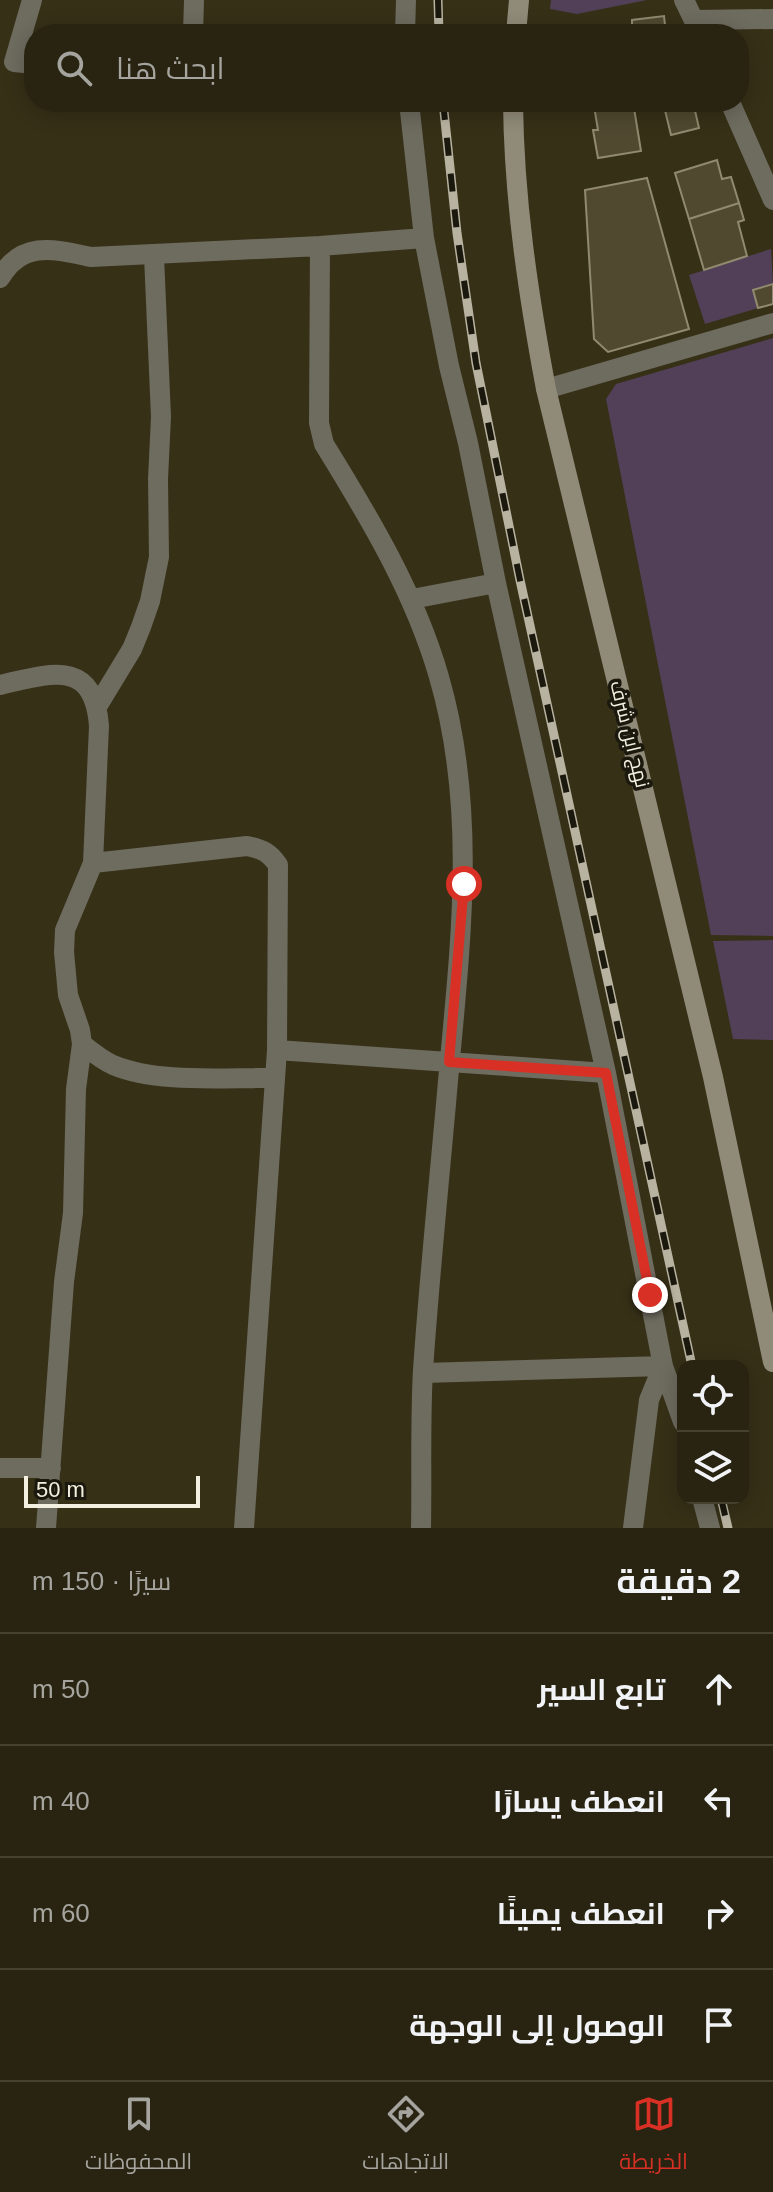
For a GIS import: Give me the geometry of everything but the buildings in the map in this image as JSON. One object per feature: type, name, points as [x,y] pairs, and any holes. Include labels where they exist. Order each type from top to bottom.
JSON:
[{"type":"main road","points":[[517,24],[519,0]]},
{"type":"main road","name":"نهج ابن شرف","points":[[514,112],[519,221],[527,287],[546,389],[713,1077],[773,1362]]},
{"type":"street","points":[[25,24],[32,0]]},
{"type":"street","points":[[193,24],[194,0]]},
{"type":"street","points":[[405,24],[406,0]]},
{"type":"street","points":[[684,0],[696,24]]},
{"type":"street","points":[[726,24],[773,19]]},
{"type":"street","points":[[24,28],[14,62],[24,63]]},
{"type":"street","points":[[410,112],[424,238],[449,366],[606,1073],[663,1366],[677,1405]]},
{"type":"street","points":[[734,112],[773,200]]},
{"type":"street","points":[[0,278],[16,257],[29,252],[62,252],[91,257],[154,256],[424,238]]},
{"type":"street","points":[[320,246],[319,423],[324,444],[412,599],[439,676],[460,781],[463,922],[423,1373],[421,1528]]},
{"type":"street","points":[[46,1528],[64,1282],[73,1213],[76,1089],[82,1044],[67,984],[65,930],[93,863],[98,705],[132,649],[150,601],[159,557],[161,417],[154,256]]},
{"type":"street","points":[[546,389],[773,323]]},
{"type":"street","points":[[412,599],[496,583]]},
{"type":"street","points":[[1,685],[64,673],[78,678],[88,687],[98,705]]},
{"type":"street","points":[[93,863],[233,846],[262,849],[278,865],[277,1050],[244,1528]]},
{"type":"street","points":[[82,1044],[112,1064],[130,1071],[173,1076],[275,1078]]},
{"type":"street","points":[[277,1050],[606,1073]]},
{"type":"street","points":[[423,1373],[663,1366]]},
{"type":"street","points":[[633,1528],[649,1400],[663,1366]]},
{"type":"street","points":[[0,1468],[51,1468]]},
{"type":"street","points":[[704,1504],[710,1528]]},
{"type":"shaded area","points":[[551,0],[647,0],[577,14],[550,9]]},
{"type":"shaded area","points":[[771,249],[773,284],[753,290],[758,308],[705,324],[689,275]]},
{"type":"shaded area","points":[[773,338],[773,936],[711,935],[606,399],[616,384]]},
{"type":"shaded area","points":[[773,940],[773,1040],[733,1039],[713,941]]},
{"type":"railway","points":[[438,0],[439,24]]},
{"type":"railway","points":[[444,112],[457,233],[476,363],[520,580],[691,1360]]},
{"type":"railway","points":[[722,1504],[728,1528]]},
{"type":"route","points":[[464,884],[449,1062],[606,1073],[650,1295]]}]
